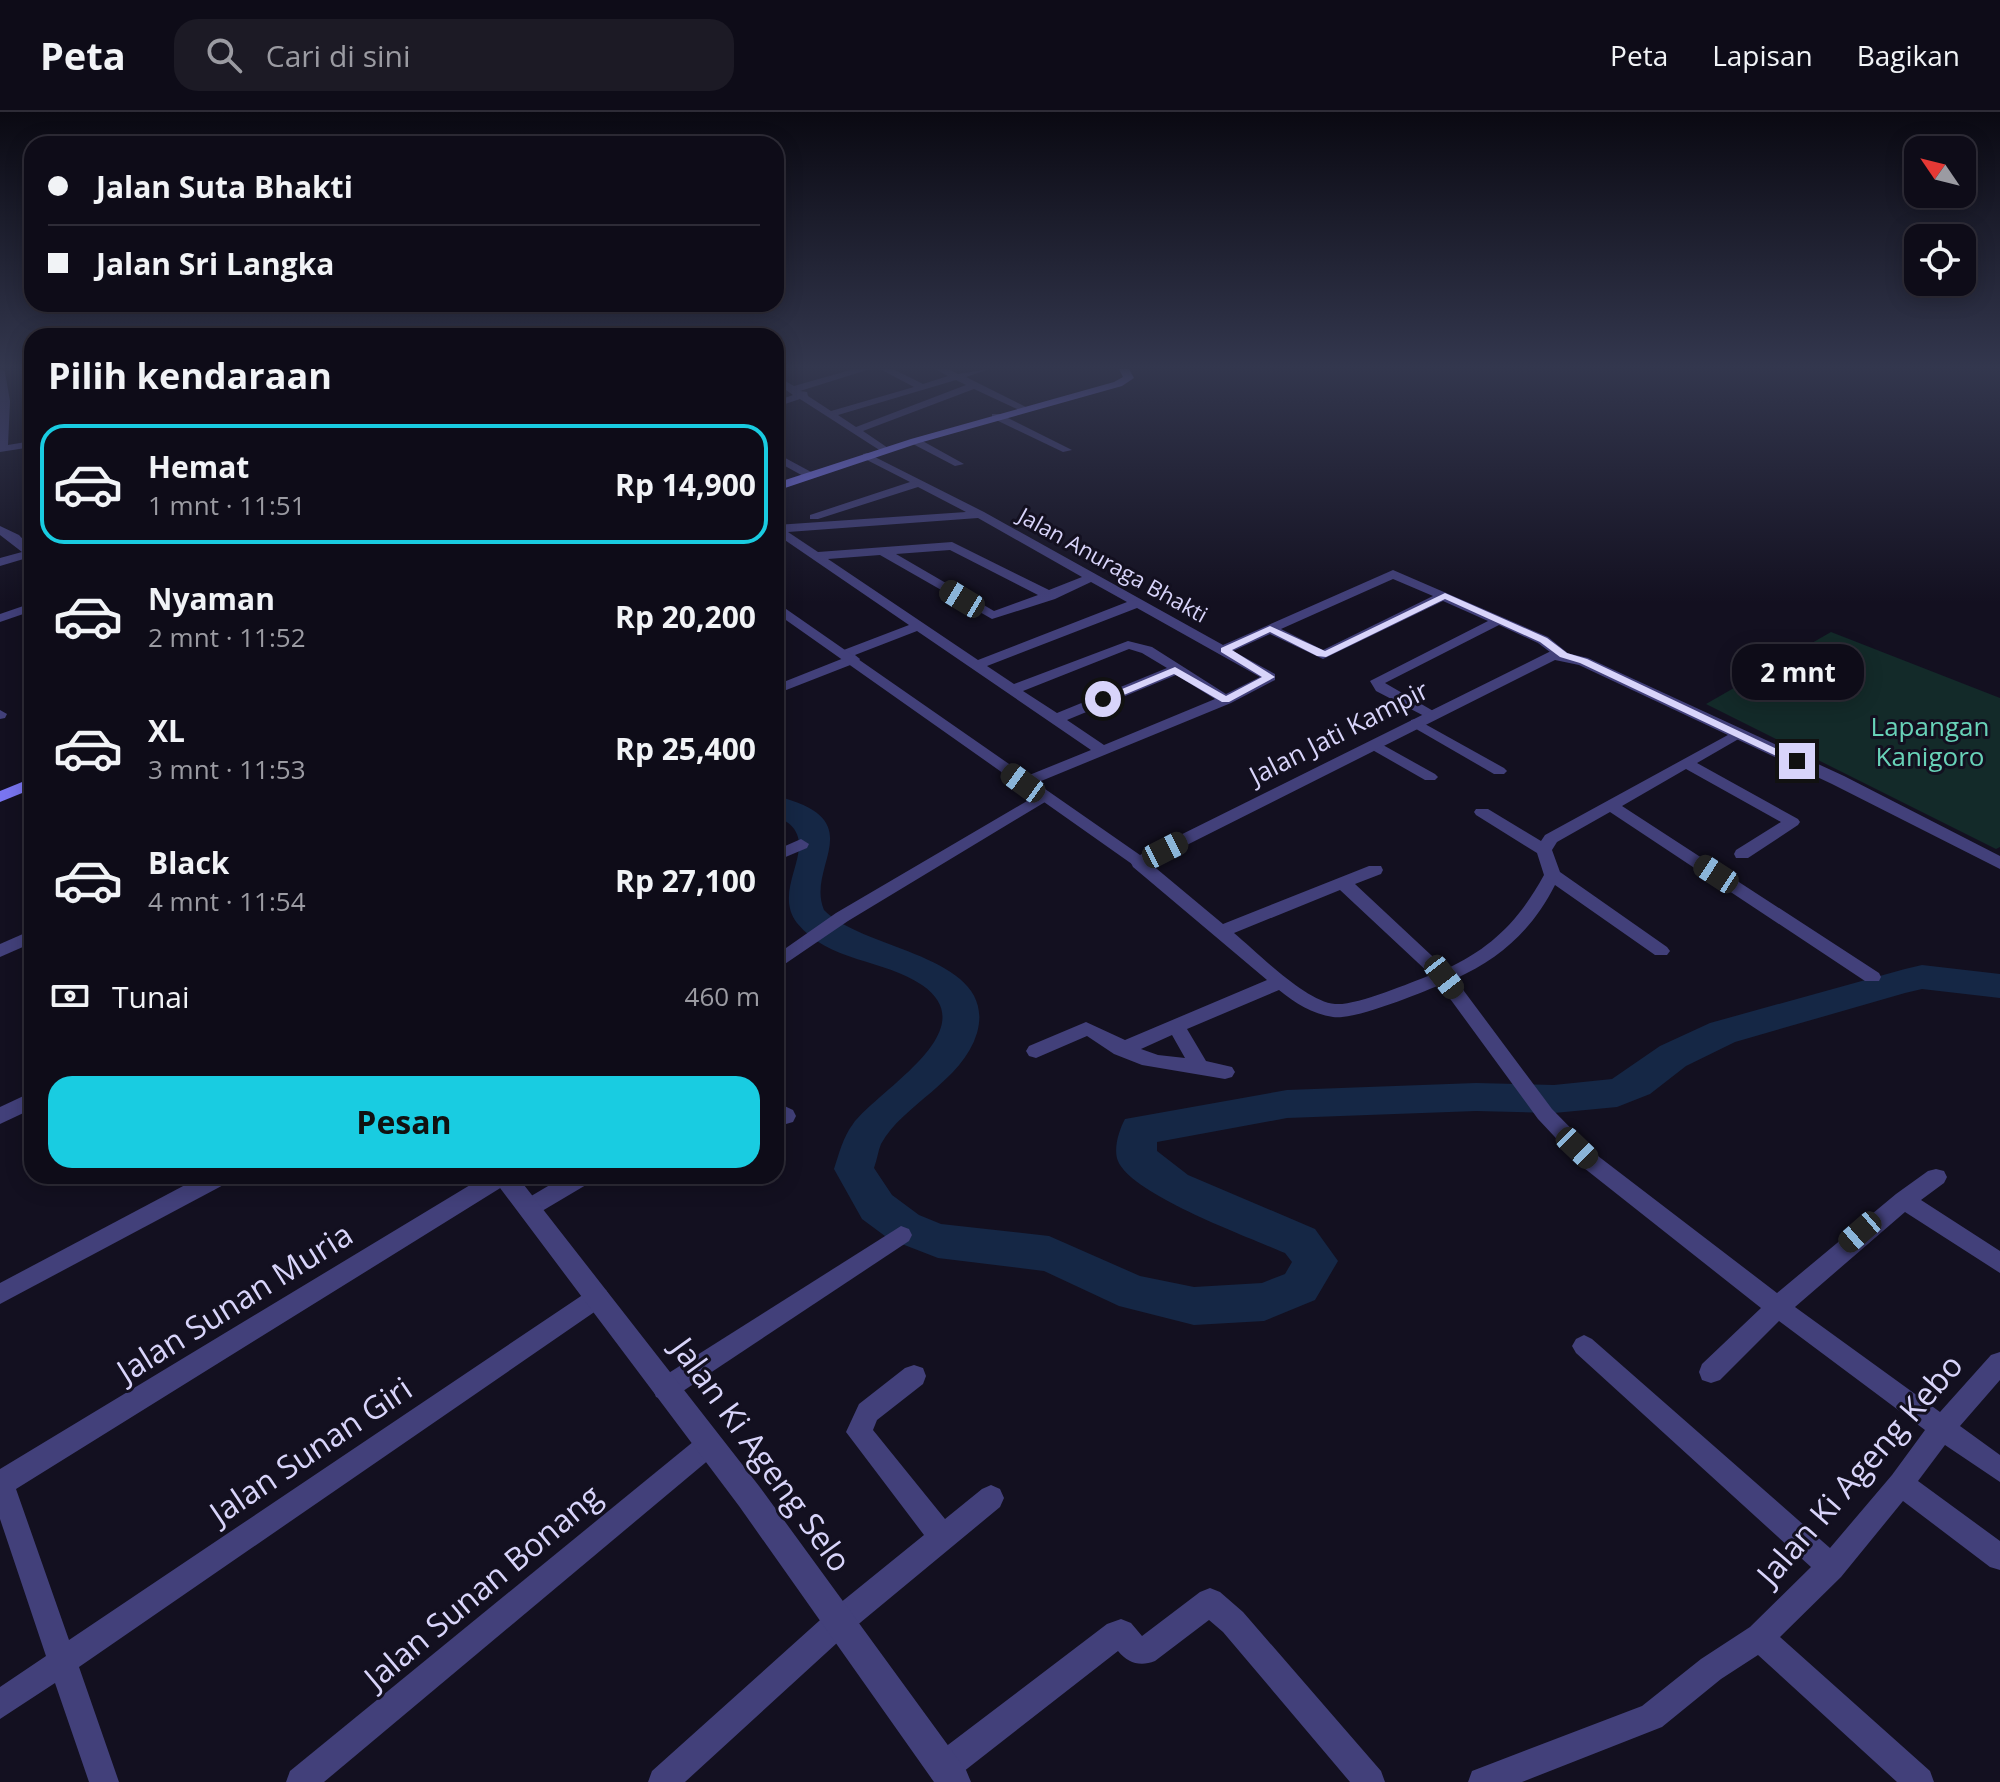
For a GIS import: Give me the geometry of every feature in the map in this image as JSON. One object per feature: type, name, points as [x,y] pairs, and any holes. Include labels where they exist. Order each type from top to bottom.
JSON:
[{"type":"main road","points":[[784,484],[895,447]]},
{"type":"main road","points":[[0,797],[24,786]]},
{"type":"street","points":[[879,447],[884,450]]},
{"type":"street","points":[[926,447],[959,464]]},
{"type":"street","points":[[1061,447],[1067,450]]},
{"type":"street","name":"Jalan Anuraga Bhakti","points":[[867,456],[980,514],[1268,674],[1267,680],[1226,700]]},
{"type":"street","points":[[784,461],[809,475]]},
{"type":"street","points":[[784,521],[831,514],[919,483]]},
{"type":"street","points":[[784,528],[980,514]]},
{"type":"street","points":[[0,530],[15,538],[24,548]]},
{"type":"street","points":[[784,535],[1100,749]]},
{"type":"street","points":[[814,556],[958,547],[1050,596]]},
{"type":"street","points":[[882,551],[988,615],[1003,614],[1092,577]]},
{"type":"street","points":[[0,562],[24,557]]},
{"type":"street","points":[[1224,650],[1393,574],[1499,620],[1552,645],[1563,655],[1583,661],[1997,857]]},
{"type":"street","points":[[1270,629],[1320,654],[1326,654],[1445,595]]},
{"type":"street","points":[[975,666],[1137,603]]},
{"type":"street","points":[[0,618],[24,610]]},
{"type":"street","points":[[784,612],[1139,863],[1304,1001],[1335,1011],[1352,1009],[1477,963],[1515,936],[1552,875]]},
{"type":"street","points":[[1499,620],[1377,681],[1381,688],[1423,719],[1499,771]]},
{"type":"street","points":[[784,686],[918,626]]},
{"type":"street","points":[[1012,690],[1124,645],[1143,648],[1226,700]]},
{"type":"street","name":"Jalan Jati Kampir","points":[[1139,863],[1545,657],[1563,655]]},
{"type":"street","points":[[1056,719],[1175,670]]},
{"type":"street","points":[[1023,783],[1226,700]]},
{"type":"street","points":[[1544,850],[1559,833],[1688,764],[1737,734]]},
{"type":"street","points":[[1374,745],[1430,777]]},
{"type":"street","points":[[1688,764],[1792,822],[1742,854]]},
{"type":"street","points":[[784,959],[842,917],[1044,796]]},
{"type":"street","points":[[1611,806],[1872,977]]},
{"type":"street","points":[[1482,812],[1544,850],[1552,875],[1661,951]]},
{"type":"street","points":[[784,852],[801,844]]},
{"type":"street","points":[[1222,931],[1375,870]]},
{"type":"street","points":[[1343,883],[1444,977],[1545,1114],[1591,1162],[1776,1306],[2000,1470]]},
{"type":"street","points":[[0,951],[24,940]]},
{"type":"street","points":[[1121,1049],[1177,1028],[1282,981]]},
{"type":"street","points":[[1177,1028],[1198,1064]]},
{"type":"street","points":[[1036,1051],[1086,1029],[1121,1049],[1163,1063],[1198,1064],[1225,1072]]},
{"type":"street","points":[[0,1116],[24,1104]]},
{"type":"street","points":[[1711,1372],[1776,1306],[1860,1232],[1936,1177]]},
{"type":"street","points":[[0,1294],[206,1184]]},
{"type":"street","name":"Jalan Sunan Muria","points":[[0,1483],[490,1184]]},
{"type":"street","name":"Jalan Ki Ageng Selo","points":[[510,1184],[708,1445],[948,1775]]},
{"type":"street","points":[[529,1208],[570,1184]]},
{"type":"street","points":[[1904,1200],[2000,1263]]},
{"type":"street","points":[[665,1389],[901,1235]]},
{"type":"street","name":"Jalan Sunan Giri","points":[[0,1704],[598,1297]]},
{"type":"street","points":[[1584,1346],[1831,1567]]},
{"type":"street","name":"Jalan Ki Ageng Kebo","points":[[1483,1782],[1652,1717],[1711,1669],[1760,1637],[1831,1567],[1901,1484],[1942,1428],[2000,1363]]},
{"type":"street","points":[[914,1376],[868,1412],[859,1432],[943,1538]]},
{"type":"street","name":"Jalan Sunan Bonang","points":[[301,1782],[708,1445]]},
{"type":"street","points":[[0,1483],[104,1782]]},
{"type":"street","points":[[1901,1484],[2000,1557]]},
{"type":"street","points":[[663,1782],[839,1622],[991,1498]]},
{"type":"street","points":[[948,1775],[1117,1634],[1121,1633],[1135,1649],[1145,1651],[1210,1602],[1233,1622],[1370,1782]]},
{"type":"street","points":[[1760,1637],[1919,1782]]},
{"type":"green space","name":"Lapangan Kanigoro","points":[[1831,632],[2000,698],[2000,847],[1996,849],[1706,704]]},
{"type":"waterway","points":[[784,808],[805,819],[814,833],[814,857],[804,894],[809,915],[819,926],[849,943],[934,976],[957,995],[963,1016],[957,1038],[942,1059],[880,1119],[864,1139],[854,1169],[877,1207],[904,1227],[938,1241],[1049,1254],[1134,1293],[1194,1306],[1264,1302],[1300,1287],[1317,1261],[1300,1241],[1174,1186],[1136,1157],[1139,1130],[1287,1104],[1476,1097],[1554,1099],[1617,1093],[1637,1084],[1673,1056],[1723,1032],[1905,981],[1922,977],[2000,986]]},
{"type":"route","points":[[1103,699],[1175,670],[1226,700],[1270,677],[1224,650],[1270,629],[1320,654],[1326,654],[1445,595],[1543,640],[1563,655],[1583,661],[1797,761]]}]
